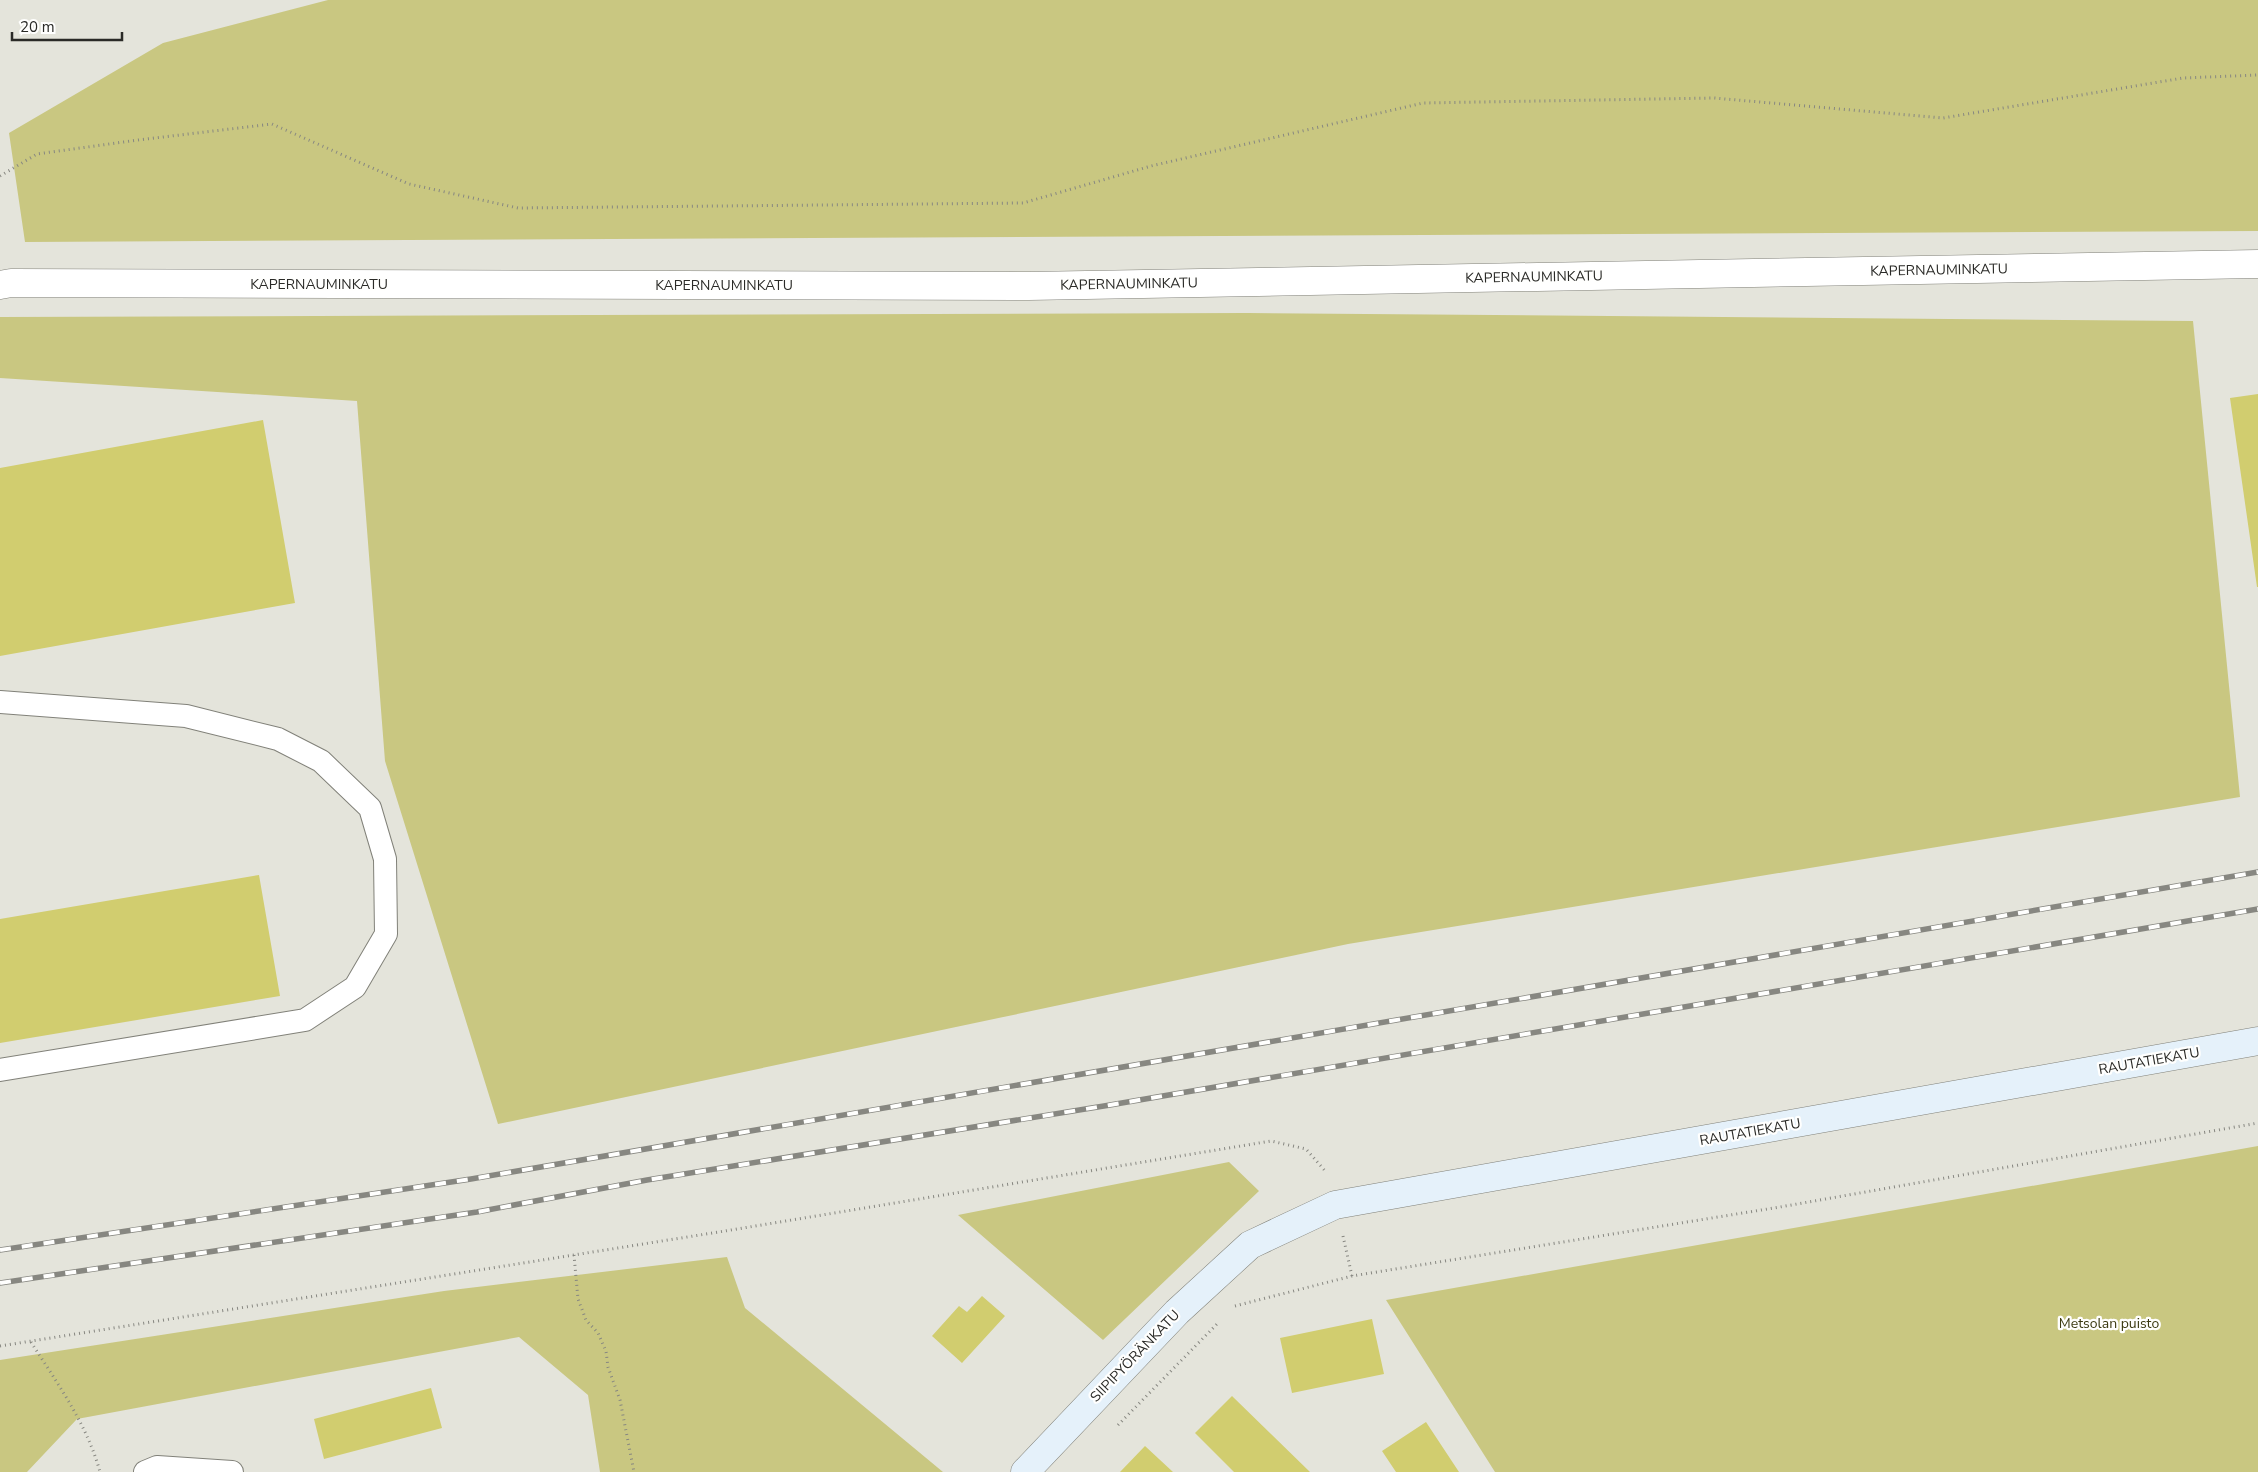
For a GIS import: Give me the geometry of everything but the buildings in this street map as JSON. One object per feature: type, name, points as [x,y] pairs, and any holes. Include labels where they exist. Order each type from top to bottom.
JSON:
[{"type":"street","name":"KAPERNAUMINKATU","points":[[0,285],[41,283],[1029,286],[2258,264]]},
{"type":"street","name":"RAUTATIEKATU","points":[[1250,1245],[1335,1205],[2258,1042]]},
{"type":"street","name":"SIIPIPYÖRÄNKATU","points":[[1025,1472],[1177,1312],[1250,1245]]},
{"type":"lane","points":[[0,702],[186,716],[278,738],[321,761],[370,808],[385,859],[386,934],[355,988],[305,1020],[0,1070]]},
{"type":"lane","points":[[145,1472],[157,1467],[232,1472]]},
{"type":"path","points":[[0,176],[37,154],[272,124],[409,184],[518,208],[1023,203],[1151,166],[1423,103],[1714,98],[1944,118],[2183,78],[2258,76]]},
{"type":"path","points":[[1234,1306],[1352,1276],[1780,1207],[2258,1122]]},
{"type":"path","points":[[0,1346],[1271,1140],[1306,1149],[1328,1174]]},
{"type":"path","points":[[574,1254],[578,1299],[586,1320],[598,1333],[606,1351],[608,1367],[620,1400],[634,1472]]},
{"type":"path","points":[[1114,1430],[1220,1320]]},
{"type":"path","points":[[31,1342],[72,1405],[96,1456],[100,1472]]},
{"type":"green space","points":[[328,0],[2258,0],[2258,231],[25,242],[9,133],[163,43]]},
{"type":"green space","points":[[1247,313],[2193,321],[2240,797],[1348,944],[498,1124],[385,761],[357,401],[0,378],[0,317]]},
{"type":"green space","name":"Metsolan puisto","points":[[2258,1146],[2258,1472],[1495,1472],[1386,1300]]},
{"type":"green space","points":[[1229,1162],[1259,1191],[1103,1340],[958,1215]]},
{"type":"green space","points":[[727,1257],[745,1308],[943,1472],[600,1472],[588,1395],[519,1337],[77,1419],[27,1472],[0,1472],[0,1360],[444,1291]]},
{"type":"railway","points":[[0,1250],[471,1179],[2258,872]]},
{"type":"railway","points":[[0,1283],[477,1212],[647,1180],[1110,1105],[2258,909]]}]
